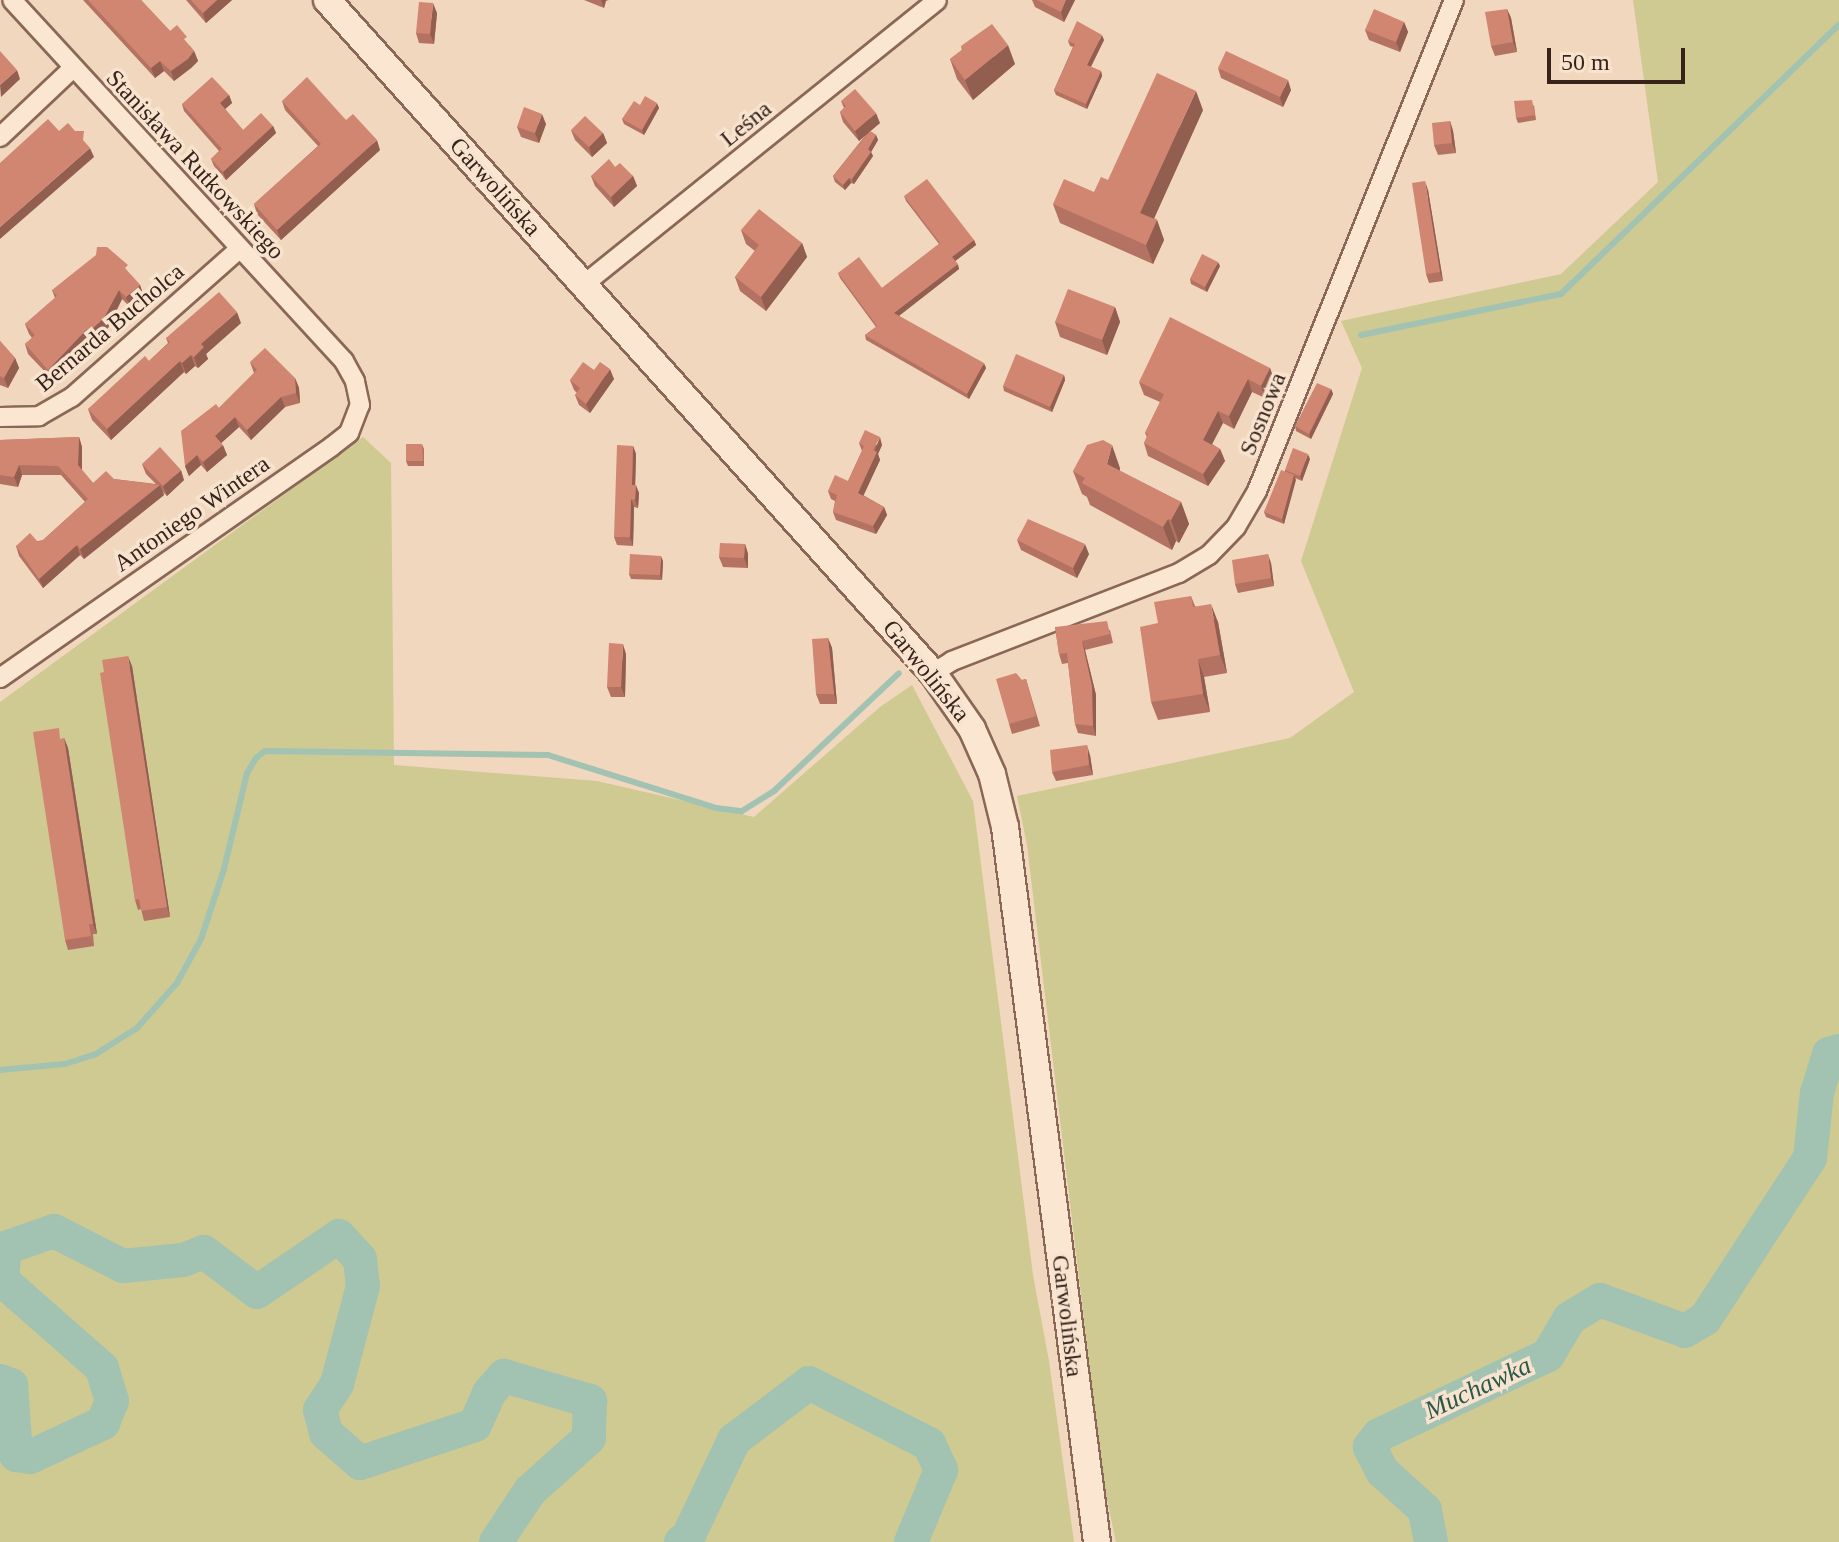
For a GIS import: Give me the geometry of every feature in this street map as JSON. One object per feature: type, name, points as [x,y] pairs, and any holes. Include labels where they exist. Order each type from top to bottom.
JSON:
[{"type":"main road","name":"Garwolińska","points":[[327,0],[933,673],[961,709],[982,750],[1005,827],[1097,1542]]},
{"type":"street","name":"Stanisława Rutkowskiego","points":[[12,0],[344,361]]},
{"type":"street","name":"Leśna","points":[[583,285],[937,0]]},
{"type":"street","name":"Sosnowa","points":[[933,673],[952,661],[1179,573],[1209,555],[1236,527],[1257,491],[1454,0]]},
{"type":"street","points":[[0,137],[73,68]]},
{"type":"street","name":"Bernarda Bucholca","points":[[0,417],[39,416],[72,397],[239,249]]},
{"type":"street","name":"Antoniego Wintera","points":[[0,678],[349,433],[360,405],[355,381],[344,361]]},
{"type":"shaded area","points":[[1633,0],[1839,0],[1839,1542],[1116,1542],[1104,1486],[1027,845],[1017,796],[1290,738],[1354,692],[1301,561],[1362,368],[1341,321],[1561,274],[1658,182]]},
{"type":"shaded area","points":[[363,437],[391,463],[394,765],[597,781],[754,817],[880,707],[912,685],[973,801],[1033,1275],[1049,1361],[1074,1542],[0,1542],[0,702]]},
{"type":"building","points":[[88,0],[141,0],[170,31],[177,25],[194,51],[171,71],[160,61],[151,68]]},
{"type":"building","points":[[191,0],[217,0],[203,13]]},
{"type":"building","points":[[1037,0],[1066,0],[1061,12]]},
{"type":"building","points":[[419,2],[433,3],[430,34],[416,33]]},
{"type":"building","points":[[1374,9],[1404,22],[1396,42],[1365,30]]},
{"type":"building","points":[[1507,9],[1513,42],[1491,46],[1485,12]]},
{"type":"building","points":[[1077,21],[1102,35],[1087,65],[1101,71],[1086,104],[1054,90],[1075,44],[1068,41]]},
{"type":"building","points":[[992,24],[1008,45],[965,80],[950,59],[963,49],[961,46]]},
{"type":"building","points":[[0,51],[17,70],[0,85]]},
{"type":"building","points":[[1226,51],[1288,80],[1280,97],[1218,68]]},
{"type":"building","points":[[1157,73],[1196,91],[1140,213],[1157,220],[1146,245],[1053,204],[1064,179],[1094,192],[1101,177],[1108,180]]},
{"type":"building","points":[[212,77],[229,95],[220,103],[243,130],[261,113],[273,126],[223,172],[211,159],[222,149],[182,104]]},
{"type":"building","points":[[307,77],[346,120],[353,114],[377,140],[277,230],[254,204],[321,144],[282,101]]},
{"type":"building","points":[[855,89],[876,113],[855,131],[840,112],[846,106],[841,101]]},
{"type":"building","points":[[645,96],[657,103],[642,130],[622,119],[634,101],[640,105]]},
{"type":"building","points":[[1532,100],[1535,115],[1516,118],[1514,101]]},
{"type":"building","points":[[524,107],[542,114],[535,133],[517,127]]},
{"type":"building","points":[[585,116],[603,133],[589,147],[571,130]]},
{"type":"building","points":[[48,119],[59,131],[68,123],[75,131],[84,131],[83,140],[90,148],[0,227],[0,163]]},
{"type":"building","points":[[1450,121],[1452,143],[1434,145],[1432,123]]},
{"type":"building","points":[[870,131],[876,135],[868,149],[871,152],[852,179],[849,178],[843,185],[833,176]]},
{"type":"building","points":[[609,159],[615,167],[620,163],[633,176],[611,197],[591,176]]},
{"type":"building","points":[[927,179],[974,240],[952,257],[958,264],[894,313],[984,363],[967,394],[865,335],[877,326],[838,273],[859,257],[882,288],[940,243],[904,196]]},
{"type":"building","points":[[1425,181],[1440,272],[1426,274],[1412,183]]},
{"type":"building","points":[[759,209],[802,243],[761,297],[735,277],[759,245],[741,230]]},
{"type":"building","points":[[97,247],[107,247],[128,265],[125,268],[140,285],[126,297],[119,290],[104,318],[89,332],[87,329],[48,370],[25,344],[35,335],[25,324],[57,296],[52,290],[96,255]]},
{"type":"building","points":[[1202,254],[1218,262],[1205,287],[1190,279]]},
{"type":"building","points":[[1068,289],[1115,307],[1102,340],[1055,322]]},
{"type":"building","points":[[219,292],[237,312],[201,344],[204,347],[194,357],[191,355],[182,363],[180,361],[107,429],[88,409],[145,356],[149,361],[170,342],[166,338]]},
{"type":"building","points":[[1170,317],[1270,368],[1261,386],[1248,379],[1229,416],[1218,411],[1203,440],[1220,449],[1203,474],[1144,443],[1148,434],[1145,433],[1164,394],[1139,382]]},
{"type":"building","points":[[0,341],[15,358],[4,378],[0,376]]},
{"type":"building","points":[[265,348],[295,378],[296,393],[281,397],[247,430],[235,417],[215,436],[223,445],[203,462],[197,455],[185,466],[181,431],[216,404],[219,408],[257,370],[250,362]]},
{"type":"building","points":[[1016,354],[1064,375],[1050,407],[1003,386]]},
{"type":"building","points":[[583,362],[594,370],[600,362],[610,369],[586,404],[575,395],[580,388],[570,380]]},
{"type":"building","points":[[1317,383],[1331,389],[1309,434],[1295,426]]},
{"type":"building","points":[[865,430],[880,437],[873,450],[877,452],[858,493],[884,507],[873,526],[833,512],[837,495],[828,491],[835,475],[848,481],[864,446],[859,443]]},
{"type":"building","points":[[79,437],[78,465],[93,483],[106,471],[114,479],[160,485],[80,549],[77,545],[39,579],[16,546],[30,533],[38,542],[43,540],[88,499],[58,466],[19,465],[14,477],[0,475],[0,440]]},
{"type":"building","points":[[1103,440],[1112,445],[1107,464],[1181,502],[1171,520],[1168,519],[1163,527],[1082,483],[1085,478],[1073,471],[1087,445]]},
{"type":"building","points":[[406,444],[422,444],[423,461],[406,461]]},
{"type":"building","points":[[617,445],[633,446],[632,485],[636,485],[635,500],[631,499],[630,537],[614,537]]},
{"type":"building","points":[[160,447],[181,470],[163,486],[142,464]]},
{"type":"building","points":[[1293,448],[1308,454],[1300,476],[1285,470]]},
{"type":"building","points":[[1281,470],[1294,475],[1282,519],[1264,512]]},
{"type":"building","points":[[1028,519],[1085,544],[1073,568],[1017,540]]},
{"type":"building","points":[[720,543],[745,544],[744,558],[719,557]]},
{"type":"building","points":[[630,554],[661,556],[660,575],[629,574]]},
{"type":"building","points":[[1268,554],[1271,578],[1235,584],[1232,560]]},
{"type":"building","points":[[1191,596],[1193,607],[1211,604],[1220,655],[1198,659],[1203,694],[1151,702],[1140,627],[1158,623],[1154,602]]},
{"type":"building","points":[[1107,621],[1110,634],[1082,641],[1092,686],[1093,726],[1075,724],[1067,653],[1059,654],[1055,627]]},
{"type":"building","points":[[828,638],[834,694],[816,694],[812,639]]},
{"type":"building","points":[[609,643],[623,644],[621,687],[607,687]]},
{"type":"building","points":[[128,656],[167,907],[141,911],[139,899],[135,900],[100,673],[104,672],[102,660]]},
{"type":"building","points":[[1016,673],[1022,680],[1026,679],[1036,716],[1009,724],[996,679]]},
{"type":"building","points":[[59,728],[60,739],[64,738],[93,924],[89,924],[91,936],[65,940],[33,732]]},
{"type":"building","points":[[1087,745],[1089,765],[1052,772],[1050,750]]},
{"type":"waterway","points":[[1361,335],[1561,294],[1839,25]]},
{"type":"waterway","points":[[0,1070],[65,1064],[96,1054],[137,1028],[177,983],[201,939],[224,869],[247,773],[256,758],[265,751],[548,755],[716,808],[742,811],[775,790],[899,673]]},
{"type":"waterway","name":"Muchawka","points":[[1431,1542],[1425,1510],[1382,1471],[1370,1447],[1379,1435],[1548,1355],[1570,1318],[1600,1300],[1685,1331],[1705,1319],[1810,1158],[1817,1093],[1829,1054],[1839,1051]]},
{"type":"waterway","name":"Muchawka","points":[[0,1381],[11,1385],[16,1455],[30,1457],[103,1423],[112,1401],[102,1368],[2,1280],[5,1248],[54,1231],[123,1266],[183,1260],[204,1252],[257,1292],[339,1236],[360,1259],[363,1286],[337,1384],[320,1410],[326,1433],[360,1463],[475,1425],[489,1393],[504,1376],[590,1401],[589,1438],[530,1491],[496,1542]]},
{"type":"waterway","name":"Muchawka","points":[[681,1542],[687,1539],[734,1440],[809,1383],[929,1444],[941,1470],[911,1542]]}]
